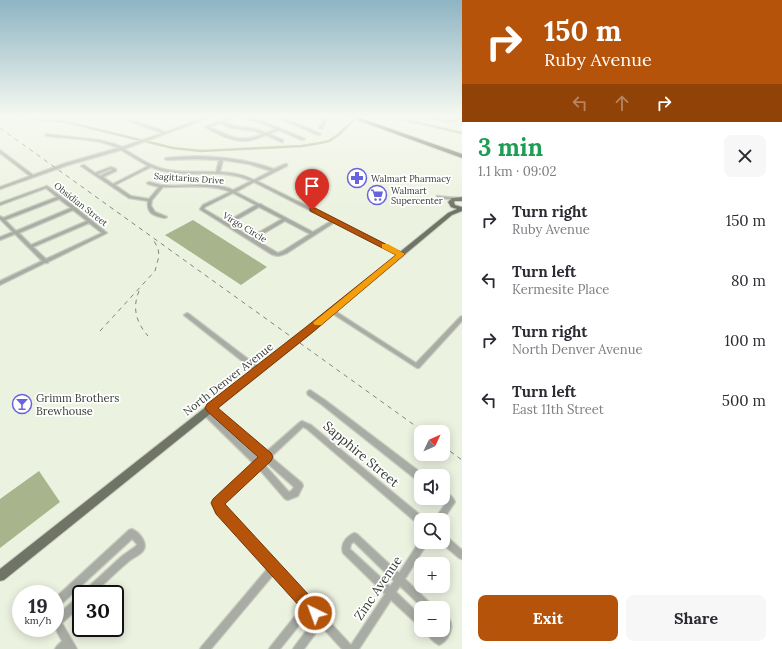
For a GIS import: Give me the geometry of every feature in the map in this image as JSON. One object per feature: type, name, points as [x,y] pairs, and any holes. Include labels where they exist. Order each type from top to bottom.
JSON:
[{"type":"highway","points":[[444,147],[462,153]]},
{"type":"highway","points":[[445,147],[462,153]]},
{"type":"main road","points":[[450,214],[452,200],[461,199]]},
{"type":"main road","points":[[451,204],[462,209]]},
{"type":"main road","name":"North Denver Avenue","points":[[0,576],[332,311],[450,214],[462,209]]},
{"type":"street","points":[[116,147],[151,166],[165,171],[218,172],[240,175],[256,181],[402,254]]},
{"type":"street","points":[[0,188],[71,163],[126,147]]},
{"type":"street","points":[[0,151],[32,176]]},
{"type":"street","points":[[167,159],[221,159],[259,164],[275,171]]},
{"type":"street","points":[[218,172],[221,159]]},
{"type":"street","points":[[259,164],[264,160]]},
{"type":"street","name":"Virgo Circle","points":[[286,165],[202,208],[225,224],[278,255],[334,221]]},
{"type":"street","points":[[83,166],[130,197],[150,200]]},
{"type":"street","points":[[113,185],[151,166]]},
{"type":"street","points":[[95,174],[108,169],[115,170],[100,177]]},
{"type":"street","name":"Sagittarius Drive","points":[[149,183],[162,186],[217,187],[234,191],[313,234]]},
{"type":"street","points":[[162,186],[150,200],[149,206],[151,211],[165,217]]},
{"type":"street","name":"Obsidian Street","points":[[0,204],[46,187],[105,234],[46,262]]},
{"type":"street","points":[[0,283],[46,262],[1,218],[60,197]]},
{"type":"street","points":[[451,204],[438,197],[461,199]]},
{"type":"street","points":[[225,224],[260,205]]},
{"type":"street","points":[[0,239],[74,208]]},
{"type":"street","points":[[250,239],[285,219]]},
{"type":"street","points":[[30,247],[90,221]]},
{"type":"street","points":[[332,311],[417,366],[462,318]]},
{"type":"street","points":[[187,315],[258,370]]},
{"type":"street","points":[[310,393],[414,473]]},
{"type":"street","points":[[208,410],[267,457],[299,486],[295,493],[288,496],[208,410]]},
{"type":"street","name":"Sapphire Street","points":[[267,457],[302,424],[309,427],[414,515]]},
{"type":"street","points":[[267,457],[217,503],[221,510],[348,649]]},
{"type":"street","points":[[76,585],[132,533],[140,543],[140,548],[125,559],[98,585]]},
{"type":"street","points":[[414,615],[346,550],[348,542],[354,537],[421,601]]},
{"type":"street","points":[[450,545],[462,555]]},
{"type":"street","name":"Zinc Avenue","points":[[354,649],[420,549]]},
{"type":"street","points":[[205,649],[274,567]]},
{"type":"street","points":[[64,596],[72,588]]},
{"type":"street","points":[[274,649],[309,606]]},
{"type":"street","points":[[64,614],[72,607]]},
{"type":"street","points":[[298,649],[321,619]]},
{"type":"street","points":[[60,649],[70,645],[64,634]]},
{"type":"shaded area","points":[[193,220],[267,267],[241,285],[165,235]]},
{"type":"shaded area","points":[[39,471],[60,502],[0,548],[0,499]]},
{"type":"waterway","points":[[170,147],[201,151],[276,147]]},
{"type":"railway","points":[[27,147],[414,425]]},
{"type":"railway","points":[[100,331],[155,271],[159,256],[158,248],[154,241]]},
{"type":"railway","points":[[139,291],[136,303],[136,315],[148,336]]},
{"type":"railway","points":[[450,451],[462,460]]},
{"type":"slow traffic","points":[[318,323],[402,254],[385,246]]},
{"type":"place","name":"Walmart Pharmacy","points":[[357,178]]},
{"type":"place","name":"Walmart Supercenter","points":[[377,195]]},
{"type":"place","name":"Grimm Brothers Brewhouse","points":[[22,404]]},
{"type":"route","points":[[312,210],[402,254],[211,408],[267,457],[217,503],[221,510],[315,613]]}]
